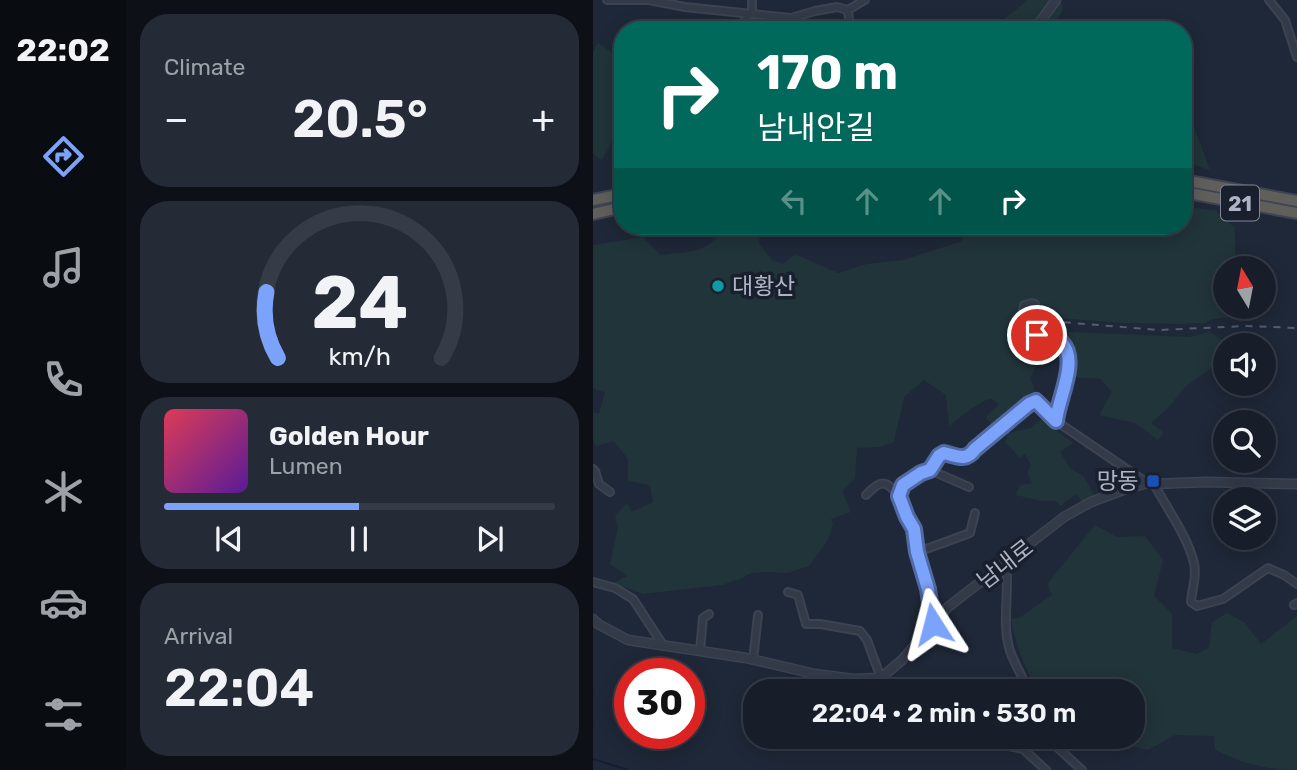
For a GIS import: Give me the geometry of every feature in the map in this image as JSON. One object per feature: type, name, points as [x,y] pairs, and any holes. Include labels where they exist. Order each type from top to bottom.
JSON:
[{"type":"highway","name":"21","points":[[1192,182],[1297,201]]},
{"type":"highway","name":"21","points":[[1192,194],[1297,214]]},
{"type":"highway","points":[[593,200],[614,196]]},
{"type":"highway","points":[[593,214],[614,209]]},
{"type":"street","points":[[607,0],[649,0],[685,7],[791,18],[815,11],[837,8],[848,10],[865,0]]},
{"type":"street","points":[[745,21],[750,14],[752,0]]},
{"type":"street","points":[[1041,21],[1056,0]]},
{"type":"street","points":[[1269,0],[1285,20],[1297,57]]},
{"type":"street","points":[[848,10],[849,21]]},
{"type":"street","points":[[1035,304],[1024,305],[1021,314],[1022,328],[1027,336],[1048,333],[1062,342],[1068,352],[1068,368],[1056,421]]},
{"type":"street","points":[[899,496],[903,485],[930,470],[939,456],[944,453],[965,458],[970,456],[995,432],[1036,401],[1056,421],[1150,484],[1183,536],[1194,565],[1191,602],[1197,606],[1223,600],[1268,568],[1297,584]]},
{"type":"street","points":[[593,469],[599,484],[610,492]]},
{"type":"street","points":[[930,470],[969,487]]},
{"type":"street","points":[[866,495],[873,486],[885,483],[899,496],[914,529],[933,624]]},
{"type":"street","name":"남내로","points":[[881,678],[902,660],[948,607],[1064,517],[1091,502],[1123,490],[1150,484],[1297,484]]},
{"type":"street","points":[[917,552],[970,533],[975,513]]},
{"type":"street","points":[[1006,563],[1006,615],[1010,650],[1023,679]]},
{"type":"street","points":[[593,582],[615,588],[633,599],[663,645]]},
{"type":"street","points":[[593,620],[628,640],[753,660],[853,680],[881,678],[867,639],[860,631],[806,624],[798,595],[788,593]]},
{"type":"street","points":[[700,651],[703,618],[710,614]]},
{"type":"street","points":[[753,660],[758,615]]},
{"type":"street","points":[[1023,749],[1046,770]]},
{"type":"street","points":[[1059,749],[1082,770]]},
{"type":"green space","points":[[1028,0],[1061,0],[1063,10],[1056,21],[1001,21]]},
{"type":"green space","points":[[598,43],[611,52],[614,59],[614,126],[611,144],[602,160],[593,154],[593,52]]},
{"type":"green space","points":[[1192,121],[1210,170],[1192,164]]},
{"type":"green space","points":[[1192,208],[1215,210],[1235,228],[1235,256],[1213,256],[1213,319],[1204,323],[1178,324],[1030,316],[1026,323],[1040,329],[1070,332],[1189,337],[1210,332],[1213,334],[1213,367],[1185,387],[1169,407],[1151,423],[1164,433],[1158,440],[1135,423],[1099,415],[1112,392],[1100,379],[1074,377],[1058,344],[1049,342],[1030,378],[1035,391],[993,427],[986,417],[999,404],[990,398],[949,426],[946,395],[924,380],[904,397],[894,442],[880,447],[857,448],[855,478],[842,491],[851,512],[831,519],[833,524],[828,540],[809,566],[787,573],[751,573],[722,585],[643,594],[614,583],[627,576],[610,564],[618,527],[615,516],[627,503],[632,512],[653,502],[650,485],[628,481],[628,459],[614,441],[596,446],[593,440],[593,412],[599,414],[605,392],[593,388],[593,245],[643,237],[660,255],[697,250],[712,242],[718,235],[760,235],[759,243],[772,260],[783,264],[795,254],[838,273],[867,264],[903,260],[960,242],[967,235],[1192,235]]},
{"type":"green space","points":[[1042,419],[1073,443],[1060,452],[1070,468],[1083,476],[1095,496],[1083,503],[1076,494],[1060,506],[1056,501],[1041,501],[1016,495],[1020,485],[1032,483],[1027,473],[1031,465],[1025,454],[1019,458],[1005,443],[1008,433],[1031,428]]},
{"type":"green space","points":[[1095,525],[1117,537],[1145,536],[1163,560],[1154,596],[1172,614],[1172,648],[1196,654],[1209,648],[1212,622],[1227,613],[1244,622],[1261,644],[1297,616],[1297,770],[1276,769],[1235,759],[1215,749],[1214,736],[1175,735],[1148,750],[1144,749],[1145,679],[1032,679],[1021,656],[1011,619],[1019,618],[1052,595],[1047,584]]},
{"type":"waterway","points":[[593,759],[628,770]]},
{"type":"railway","points":[[1036,320],[1159,330],[1246,326],[1297,328]]},
{"type":"place","name":"대황산","points":[[718,286]]},
{"type":"place","name":"망동","points":[[1153,481]]},
{"type":"route","points":[[933,624],[914,529],[899,496],[903,485],[930,470],[939,456],[944,453],[965,458],[970,456],[1029,404],[1036,401],[1056,421],[1068,368],[1068,352],[1062,342],[1048,333],[1037,335]]}]
